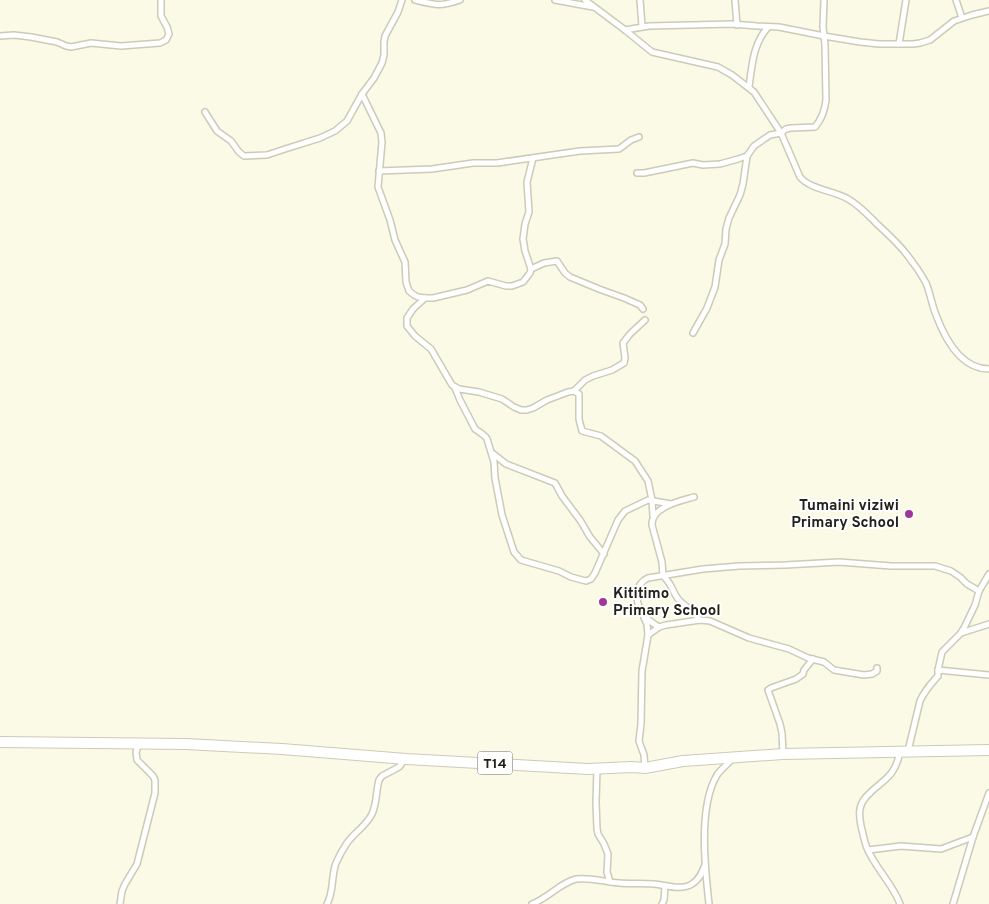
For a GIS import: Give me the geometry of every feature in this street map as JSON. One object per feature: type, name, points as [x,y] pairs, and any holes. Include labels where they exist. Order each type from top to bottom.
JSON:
[{"type":"highway","name":"T14","points":[[0,742],[140,743],[282,749],[406,759],[597,769],[645,768],[683,761],[782,754],[989,750]]},
{"type":"street","points":[[0,36],[14,35],[39,38],[70,47],[91,43],[121,46],[160,43],[166,40],[169,34],[161,16],[161,0]]},
{"type":"street","points":[[205,112],[217,131],[234,144],[241,154],[249,156],[267,156],[335,131],[347,121],[382,63],[385,36],[398,12],[402,0]]},
{"type":"street","points":[[415,0],[442,5],[460,0]]},
{"type":"street","points":[[555,0],[596,8]]},
{"type":"street","points":[[585,0],[652,52],[718,67],[749,87],[781,133],[803,181],[839,194],[857,204],[900,246],[909,256],[925,282],[937,317],[954,351],[971,365],[989,369]]},
{"type":"street","points":[[640,0],[642,26]]},
{"type":"street","points":[[735,0],[736,25]]},
{"type":"street","points":[[693,333],[710,300],[719,260],[725,244],[729,218],[740,195],[747,156],[750,150],[770,135],[781,133],[786,129],[815,127],[826,105],[823,28],[824,0]]},
{"type":"street","points":[[899,44],[906,0]]},
{"type":"street","points":[[956,0],[962,18]]},
{"type":"street","points":[[625,30],[642,26],[768,26],[860,42],[913,44],[926,42],[950,24],[962,18],[989,11]]},
{"type":"street","points":[[749,87],[756,45],[768,26]]},
{"type":"street","points":[[362,94],[382,137],[378,187],[404,262],[407,288],[414,296],[425,298],[438,297],[467,290],[488,281],[512,286],[528,277],[531,269],[523,239],[530,208],[527,182],[533,158]]},
{"type":"street","points":[[379,171],[432,169],[497,163],[580,151],[619,149],[631,140],[639,137]]},
{"type":"street","points":[[637,173],[693,163],[720,164],[747,156]]},
{"type":"street","points":[[531,269],[544,263],[557,261],[570,277],[599,290],[624,298],[640,305],[644,309]]},
{"type":"street","points":[[425,298],[412,309],[406,322],[407,326],[431,349],[455,388],[475,429],[486,436],[492,452],[503,521],[514,552],[521,560],[586,581],[591,579],[618,520],[625,511],[644,501],[652,500],[671,504]]},
{"type":"street","points":[[455,388],[502,398],[514,407],[527,410],[574,390],[593,376],[624,364],[623,343],[645,320]]},
{"type":"street","points":[[574,390],[579,394],[579,420],[582,431],[601,436],[636,461],[648,481],[654,516],[652,525],[662,562],[663,576],[669,581],[678,598],[700,620]]},
{"type":"street","points":[[492,452],[506,464],[555,483],[590,537],[604,554]]},
{"type":"street","points":[[654,516],[657,512],[671,504],[694,497]]},
{"type":"street","points":[[645,768],[644,755],[639,741],[643,666],[648,635],[647,624],[637,595],[643,580],[703,569],[839,562],[891,566],[935,566],[951,571],[972,588],[979,591]]},
{"type":"street","points":[[900,904],[868,850],[860,818],[861,805],[868,794],[894,770],[904,751],[925,690],[938,676],[942,652],[961,633],[979,591],[989,574]]},
{"type":"street","points":[[643,615],[659,627]]},
{"type":"street","points":[[648,635],[659,627],[700,620],[716,623],[749,638],[789,649],[824,662],[834,670],[869,674],[875,673],[877,668]]},
{"type":"street","points":[[961,633],[989,624]]},
{"type":"street","points":[[782,754],[782,733],[768,690],[796,679],[803,674],[813,659]]},
{"type":"street","points":[[938,670],[989,675]]},
{"type":"street","points":[[120,904],[122,891],[137,864],[155,793],[154,776],[137,760],[136,752],[140,743]]},
{"type":"street","points":[[709,904],[705,866],[705,823],[709,797],[718,775],[733,758]]},
{"type":"street","points":[[327,904],[330,898],[336,864],[348,841],[372,814],[379,780],[382,776],[399,767],[406,759]]},
{"type":"street","points":[[597,769],[597,829],[608,854],[607,872],[610,882]]},
{"type":"street","points":[[953,904],[989,793]]},
{"type":"street","points":[[868,850],[901,846],[941,849],[974,837]]},
{"type":"street","points":[[532,904],[545,898],[568,882],[575,880],[678,887],[691,886],[700,877],[705,866]]},
{"type":"street","points":[[662,904],[665,886]]},
{"type":"place","name":"Tumaini viziwi Primary School","points":[[909,514]]},
{"type":"place","name":"Kititimo Primary School","points":[[603,602]]}]
